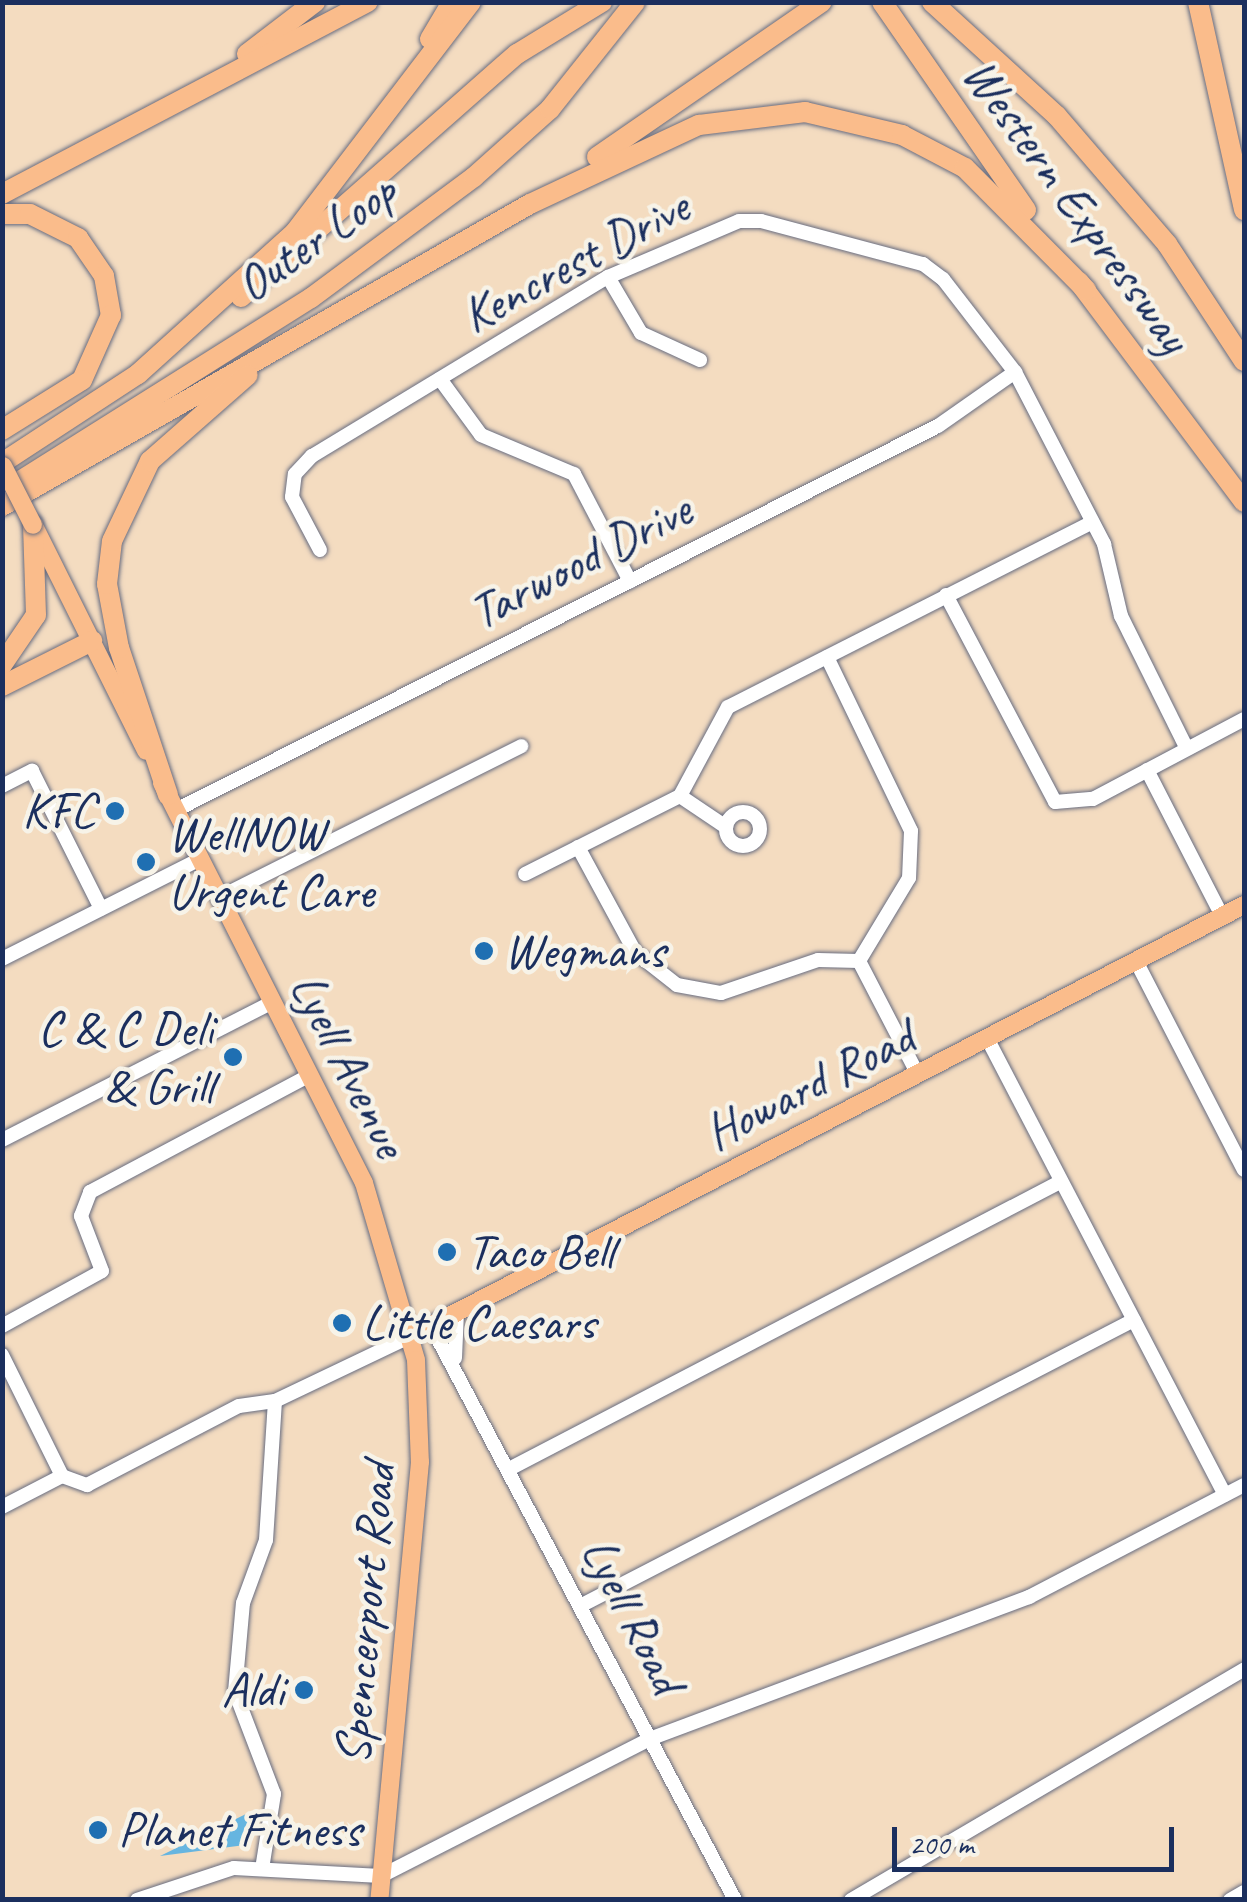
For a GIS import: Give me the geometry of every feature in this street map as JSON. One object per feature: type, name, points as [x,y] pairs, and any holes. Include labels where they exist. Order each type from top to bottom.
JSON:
[{"type":"highway","points":[[171,105],[315,2]]},
{"type":"highway","points":[[2,194],[368,2]]},
{"type":"highway","points":[[364,148],[452,2]]},
{"type":"highway","name":"Outer Loop","points":[[2,464],[138,374],[295,232],[364,148],[472,2]]},
{"type":"highway","points":[[138,374],[289,261],[517,54],[602,2]]},
{"type":"highway","name":"Outer Loop","points":[[2,492],[312,298],[474,178],[617,30],[635,2]]},
{"type":"highway","points":[[530,204],[822,2]]},
{"type":"highway","points":[[932,2],[1002,58],[1068,128],[1166,244],[1244,361]]},
{"type":"highway","points":[[1198,2],[1244,210]]},
{"type":"highway","points":[[1209,2],[1228,133]]},
{"type":"highway","name":"Western Expressway","points":[[882,3],[1086,290],[1244,502]]},
{"type":"highway","points":[[2,506],[530,204],[699,125],[805,112],[902,135],[965,168],[1086,290]]},
{"type":"highway","points":[[2,214],[30,214],[78,238],[104,276],[111,315],[82,380],[2,430]]},
{"type":"highway","points":[[172,803],[119,648],[108,584],[112,541],[150,462],[296,336]]},
{"type":"highway","points":[[2,665],[36,615],[33,526]]},
{"type":"highway","points":[[2,686],[92,641]]},
{"type":"main road","name":"Lyell Avenue","points":[[2,464],[379,1220],[410,1336]]},
{"type":"main road","name":"Howard Road","points":[[410,1336],[1244,905]]},
{"type":"main road","name":"Spencerport Road","points":[[379,1900],[420,1462],[410,1336]]},
{"type":"street","name":"Kencrest Drive","points":[[320,550],[292,496],[300,465],[608,277],[761,220],[933,270],[1015,372],[1092,522],[1121,616],[1187,749]]},
{"type":"street","points":[[608,277],[641,333],[700,360]]},
{"type":"street","name":"Tarwood Drive","points":[[172,803],[630,581],[938,426],[1015,372]]},
{"type":"street","points":[[440,379],[472,428],[574,474],[630,581]]},
{"type":"street","points":[[525,874],[680,796],[718,715],[1092,522]]},
{"type":"street","points":[[946,594],[1055,802],[1078,805],[1244,718],[1244,709]]},
{"type":"street","points":[[826,657],[913,846],[903,892],[859,960]]},
{"type":"street","points":[[220,897],[521,746]]},
{"type":"street","points":[[1147,770],[1222,916]]},
{"type":"street","points":[[2,786],[32,771],[101,909]]},
{"type":"street","points":[[680,796],[726,828]]},
{"type":"street","points":[[578,847],[635,952],[677,984],[721,993],[818,960],[859,960]]},
{"type":"street","points":[[2,959],[200,859]]},
{"type":"street","points":[[859,960],[917,1073]]},
{"type":"street","points":[[1136,961],[1244,1170]]},
{"type":"street","points":[[2,1140],[273,1002]]},
{"type":"street","points":[[986,1038],[1226,1495]]},
{"type":"street","points":[[2,1326],[102,1271],[81,1216],[90,1192],[310,1076]]},
{"type":"street","points":[[511,1468],[1060,1182]]},
{"type":"street","name":"Lyell Road","points":[[457,1313],[450,1342],[458,1368]]},
{"type":"street","points":[[582,1605],[1134,1320]]},
{"type":"street","name":"Lyell Road","points":[[431,1326],[511,1468],[735,1900]]},
{"type":"street","points":[[2,1356],[62,1476],[88,1485],[250,1401],[276,1401],[410,1336]]},
{"type":"street","points":[[262,1870],[274,1794],[235,1692],[243,1604],[266,1540],[276,1401]]},
{"type":"street","points":[[2,1507],[62,1476]]},
{"type":"street","points":[[137,1900],[199,1874],[262,1870],[381,1876],[652,1738],[1029,1597],[1244,1485]]},
{"type":"street","points":[[851,1900],[1244,1669]]},
{"type":"street","points":[[1230,1900],[1244,1892]]},
{"type":"water","points":[[246,1814],[253,1821],[245,1845],[160,1856]]},
{"type":"place","name":"KFC","points":[[115,811]]},
{"type":"place","name":"WellNOW Urgent Care","points":[[146,862]]},
{"type":"place","name":"Wegmans","points":[[484,951]]},
{"type":"place","name":"C & C Deli & Grill","points":[[233,1057]]},
{"type":"place","name":"Taco Bell","points":[[447,1252]]},
{"type":"place","name":"Little Caesars","points":[[342,1323]]},
{"type":"place","name":"Aldi","points":[[304,1690]]},
{"type":"place","name":"Planet Fitness","points":[[98,1830]]}]
